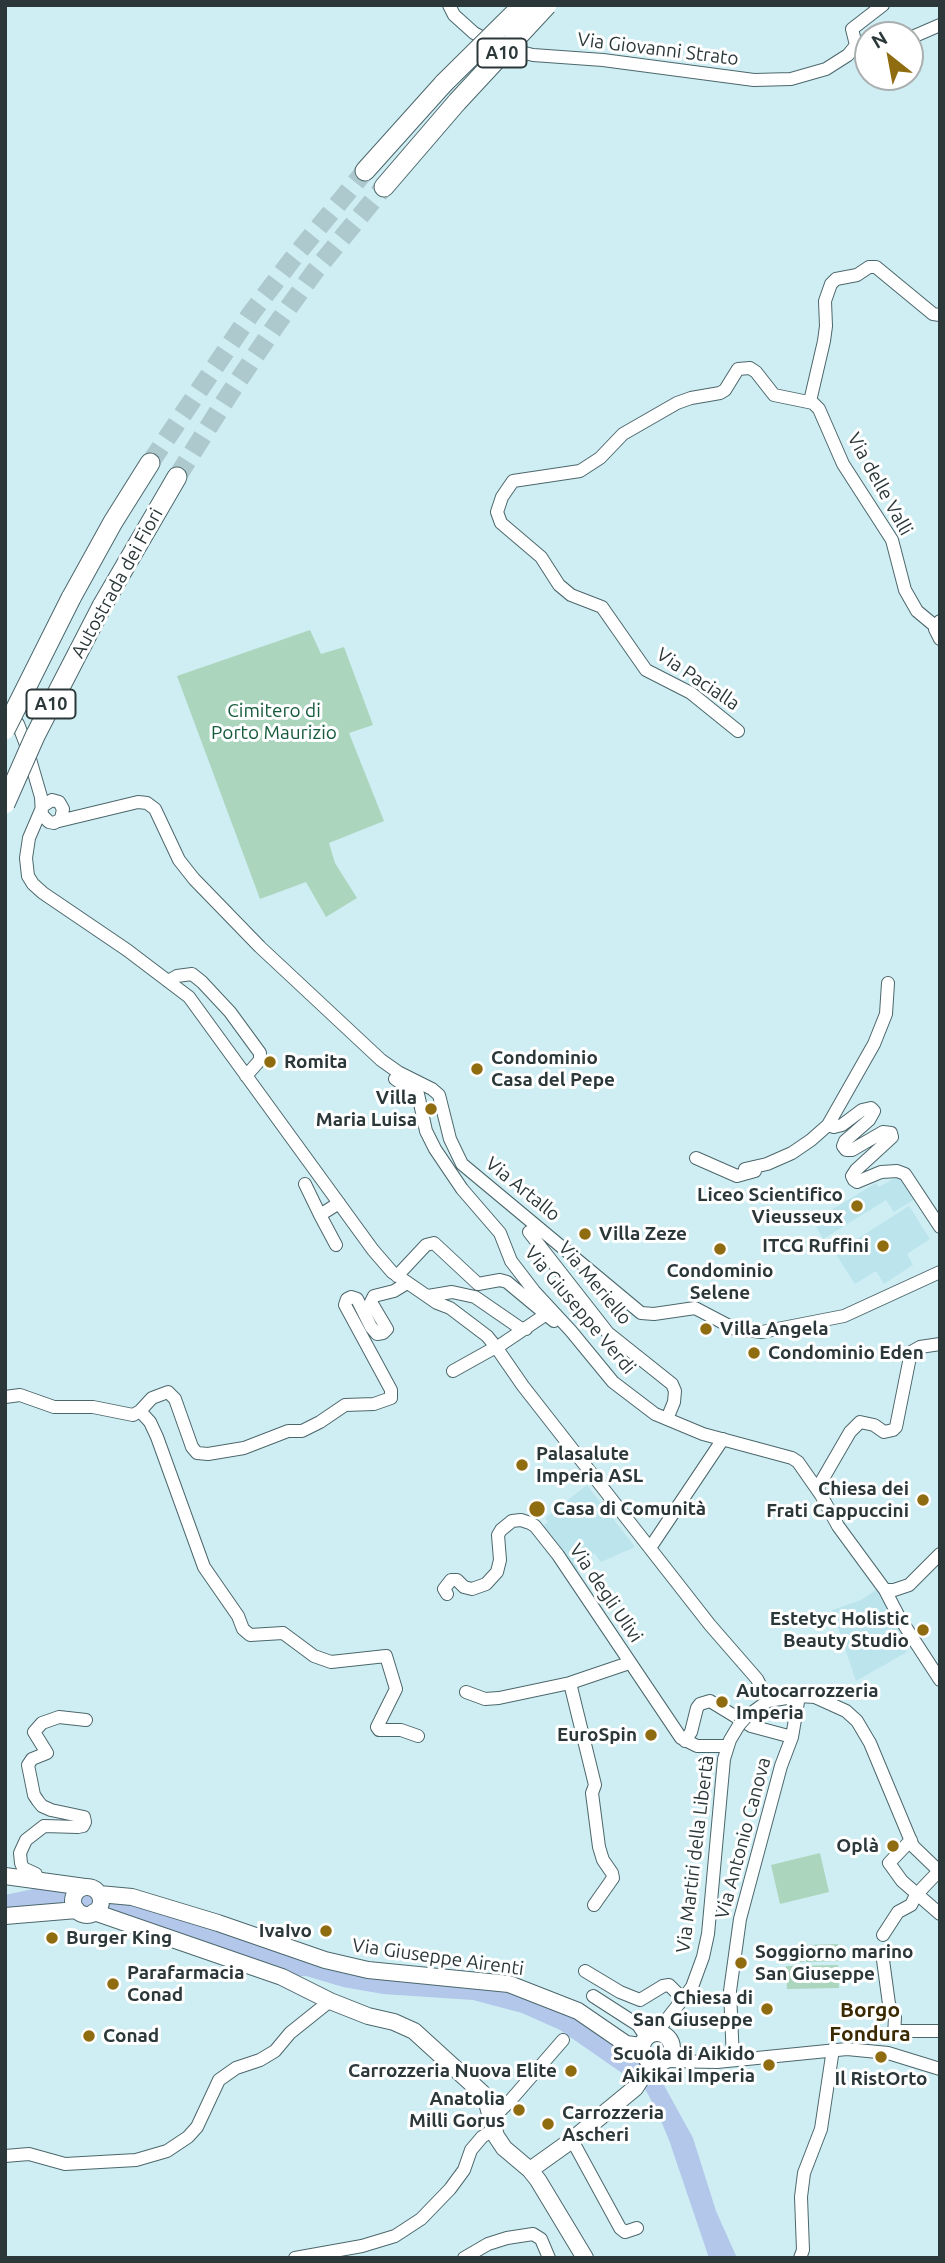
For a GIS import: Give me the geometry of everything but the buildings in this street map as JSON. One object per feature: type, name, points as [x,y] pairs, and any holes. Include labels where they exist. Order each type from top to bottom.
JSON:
[{"type":"highway","name":"A10","points":[[365,171],[444,83],[523,5]]},
{"type":"highway","name":"A10","points":[[384,187],[547,5]]},
{"type":"highway","name":"Autostrada dei Fiori","points":[[5,730],[71,598],[113,522],[150,463]]},
{"type":"highway","name":"Autostrada dei Fiori","points":[[5,804],[35,736],[102,606],[177,477]]},
{"type":"main road","name":"Via Giuseppe Airenti","points":[[5,1876],[37,1879],[132,1897],[325,1960],[368,1970],[509,1984],[578,2011],[626,2044],[659,2051]]},
{"type":"main road","points":[[77,1910],[73,1902],[83,1889],[101,1902],[94,1912]]},
{"type":"main road","points":[[5,1916],[77,1910],[85,1914],[94,1912],[282,1977],[330,2001],[414,2031],[475,2084],[486,2099],[496,2136],[505,2148],[530,2170],[585,2258]]},
{"type":"main road","points":[[530,2170],[572,2140],[635,2088],[659,2051]]},
{"type":"street","name":"Via Giovanni Strato","points":[[449,5],[454,15],[474,33],[500,47],[522,52],[754,80],[791,79],[826,69],[854,51]]},
{"type":"street","points":[[862,21],[883,5]]},
{"type":"street","points":[[811,397],[827,326],[825,301],[835,279],[857,275],[869,267],[876,267],[933,314],[940,315]]},
{"type":"street","name":"Via delle Valli","points":[[497,512],[502,497],[513,481],[580,471],[600,458],[623,434],[677,403],[720,393],[725,390],[738,369],[750,368],[774,396],[813,403],[819,409],[843,464],[892,540],[905,590],[917,611],[938,623]]},
{"type":"street","name":"Via Pacialla","points":[[497,512],[501,523],[541,556],[559,586],[571,595],[602,607],[646,670],[691,693],[738,732]]},
{"type":"street","points":[[938,623],[940,639]]},
{"type":"street","points":[[5,709],[19,724],[37,785],[49,806],[64,813],[28,847]]},
{"type":"street","name":"Via Artallo","points":[[56,822],[138,802],[146,803],[155,809],[179,860],[260,947],[359,1041],[398,1072],[436,1092],[443,1105],[450,1139],[462,1164],[641,1313],[654,1314],[695,1308],[735,1329],[762,1332],[844,1316],[940,1272]]},
{"type":"street","points":[[49,806],[44,820],[56,822]]},
{"type":"street","points":[[49,806],[29,838],[26,859],[28,876],[43,893],[127,950],[195,1004],[365,1240],[402,1280],[428,1296],[453,1303],[499,1345],[523,1386],[709,1625],[757,1679],[768,1701]]},
{"type":"street","name":"Via Artallo","points":[[49,806],[92,813]]},
{"type":"street","points":[[168,981],[177,976],[192,974],[230,1012],[260,1053],[255,1069],[246,1076]]},
{"type":"street","points":[[696,1158],[737,1176],[754,1172],[792,1153],[828,1125],[874,1044],[886,1014],[888,983]]},
{"type":"street","name":"Via Giuseppe Verdi","points":[[359,1041],[371,1060],[388,1075],[418,1094],[426,1131],[462,1189],[496,1228],[511,1261],[526,1281],[613,1382],[625,1393],[667,1419],[703,1434],[792,1458],[803,1467],[832,1517],[885,1590],[899,1617],[938,1674]]},
{"type":"street","points":[[828,1125],[842,1125],[862,1110],[871,1108],[874,1111],[869,1119],[843,1146],[846,1150],[852,1150],[883,1132],[888,1132],[892,1137],[856,1170],[852,1176],[854,1180],[858,1182],[881,1172],[897,1171],[905,1174],[940,1227]]},
{"type":"street","points":[[745,1169],[767,1164]]},
{"type":"street","points":[[305,1184],[336,1245]]},
{"type":"street","points":[[320,1215],[339,1203]]},
{"type":"street","name":"Via Meriello","points":[[529,1233],[608,1333],[672,1384],[675,1391],[674,1402],[667,1419]]},
{"type":"street","points":[[5,1397],[20,1395],[54,1407],[93,1407],[133,1415],[163,1392],[173,1394],[192,1447],[197,1453],[208,1454],[244,1448],[288,1431],[302,1431],[345,1405],[374,1404],[391,1398],[391,1390],[345,1305],[351,1297],[357,1299],[371,1327],[377,1334],[383,1334],[387,1329],[371,1302],[374,1296],[394,1291],[431,1243],[478,1284],[500,1280],[507,1282],[579,1340]]},
{"type":"street","points":[[453,1303],[475,1297],[520,1328],[526,1329]]},
{"type":"street","points":[[453,1371],[545,1315]]},
{"type":"street","points":[[817,1489],[850,1432],[860,1422],[884,1432],[896,1427],[911,1352],[920,1347],[940,1344]]},
{"type":"street","points":[[140,1411],[150,1422],[157,1437],[204,1567],[238,1616],[243,1629],[250,1635],[283,1633],[313,1656],[331,1661],[386,1657],[396,1689],[377,1727],[379,1730],[401,1730],[418,1736]]},
{"type":"street","points":[[650,1548],[723,1439]]},
{"type":"street","name":"Via degli Ulivi","points":[[447,1594],[444,1589],[451,1580],[457,1580],[464,1587],[472,1589],[486,1584],[497,1572],[500,1560],[500,1530],[512,1521],[530,1522],[558,1555],[629,1663],[685,1741]]},
{"type":"street","points":[[885,1590],[909,1585],[940,1554]]},
{"type":"street","points":[[466,1692],[482,1698],[499,1698],[570,1683],[629,1663]]},
{"type":"street","points":[[570,1683],[595,1785],[593,1793],[599,1847],[613,1878],[594,1905]]},
{"type":"street","name":"Via Martiri della Libertà","points":[[659,2051],[668,2018],[697,1976],[707,1942],[727,1746],[742,1721],[768,1701],[799,1696],[815,1697],[836,1705],[857,1721],[870,1743],[916,1851],[939,1872]]},
{"type":"street","name":"Via Antonio Canova","points":[[733,2060],[730,1992],[740,1919],[781,1766],[792,1737],[799,1696]]},
{"type":"street","points":[[727,1746],[697,1746],[685,1741],[691,1732],[700,1704],[710,1701],[751,1726],[792,1737]]},
{"type":"street","points":[[37,1879],[36,1874],[23,1868],[21,1863],[20,1853],[26,1840],[44,1826],[78,1827],[85,1822],[84,1817],[42,1806],[34,1795],[28,1765],[32,1759],[47,1753],[34,1732],[42,1723],[59,1717],[86,1720]]},
{"type":"street","points":[[911,1840],[888,1863],[916,1895],[940,1914]]},
{"type":"street","points":[[883,1936],[898,1912],[911,1905],[916,1895],[939,1872]]},
{"type":"street","points":[[883,1959],[889,2004],[895,2017],[894,2033],[940,2031]]},
{"type":"street","points":[[584,1971],[640,2000],[669,1985],[683,1999]]},
{"type":"street","points":[[593,1996],[638,2025],[659,2051],[711,2062],[833,2049],[888,2053],[940,2069]]},
{"type":"street","points":[[5,2155],[29,2154],[65,2164],[136,2160],[167,2151],[188,2137],[197,2127],[219,2080],[236,2068],[260,2060],[275,2050],[290,2033],[330,2001]]},
{"type":"street","points":[[295,2258],[362,2246],[395,2236],[421,2219],[450,2189],[464,2170],[471,2150],[563,2040]]},
{"type":"street","points":[[800,2258],[803,2250],[800,2197],[804,2173],[821,2129],[833,2049]]},
{"type":"street","points":[[572,2140],[620,2228],[625,2232],[637,2228]]},
{"type":"street","points":[[464,2258],[488,2244],[533,2234],[541,2239],[550,2258]]},
{"type":"shaded area","name":"Liceo Scientifico Vieusseux","points":[[900,1175],[915,1199],[894,1212],[886,1200],[823,1239],[813,1221],[876,1183],[879,1187]]},
{"type":"shaded area","name":"ITCG Ruffini","points":[[909,1206],[930,1239],[907,1254],[913,1265],[884,1284],[876,1271],[855,1284],[835,1253]]},
{"type":"shaded area","points":[[587,1485],[635,1547],[601,1562],[594,1553],[585,1559],[575,1573],[542,1527],[548,1522],[545,1518]]},
{"type":"shaded area","points":[[877,1589],[910,1644],[904,1647],[907,1652],[856,1681],[832,1610],[861,1600]]},
{"type":"shaded area","points":[[43,1887],[113,1898],[350,1975],[480,1983],[537,1997],[598,2030],[660,2078],[693,2138],[716,2211],[737,2258],[709,2258],[669,2140],[645,2089],[560,2030],[522,2013],[473,2000],[383,1994],[343,1987],[306,1976],[295,1976],[109,1914],[63,1905],[5,1911],[5,1895]]},
{"type":"green space","name":"Cimitero di Porto Maurizio","points":[[310,630],[321,654],[344,647],[373,725],[349,733],[384,821],[329,843],[335,863],[357,898],[326,917],[306,882],[260,899],[177,676]]},
{"type":"green space","points":[[820,1853],[829,1892],[780,1904],[771,1865]]},
{"type":"green space","points":[[838,1944],[839,1961],[806,1962],[806,1945]]},
{"type":"green space","points":[[779,1949],[803,1949],[804,1962],[779,1962]]},
{"type":"green space","points":[[838,1965],[839,1988],[787,1989],[786,1966]]},
{"type":"tunnel","points":[[150,463],[250,315],[365,171]]},
{"type":"tunnel","points":[[177,477],[276,325],[315,271],[384,187]]},
{"type":"place","name":"Romita","points":[[270,1062]]},
{"type":"place","name":"Condominio Casa del Pepe","points":[[477,1069]]},
{"type":"place","name":"Villa Maria Luisa","points":[[431,1109]]},
{"type":"place","name":"Liceo Scientifico Vieusseux","points":[[857,1206]]},
{"type":"place","name":"Villa Zeze","points":[[585,1234]]},
{"type":"place","name":"ITCG Ruffini","points":[[883,1246]]},
{"type":"place","name":"Condominio Selene","points":[[720,1249]]},
{"type":"place","name":"Villa Angela","points":[[706,1329]]},
{"type":"place","name":"Condominio Eden","points":[[754,1353]]},
{"type":"place","name":"Palasalute Imperia ASL","points":[[522,1465]]},
{"type":"place","name":"Chiesa dei Frati Cappuccini","points":[[923,1500]]},
{"type":"place","name":"Casa di Comunità","points":[[537,1509]]},
{"type":"place","name":"Estetyc Holistic Beauty Studio","points":[[923,1630]]},
{"type":"place","name":"Autocarrozzeria Imperia","points":[[722,1702]]},
{"type":"place","name":"EuroSpin","points":[[651,1735]]},
{"type":"place","name":"Oplà","points":[[893,1846]]},
{"type":"place","name":"IvaIvo","points":[[326,1931]]},
{"type":"place","name":"Burger King","points":[[52,1938]]},
{"type":"place","name":"Soggiorno marino San Giuseppe","points":[[741,1963]]},
{"type":"place","name":"Parafarmacia Conad","points":[[113,1984]]},
{"type":"place","name":"Chiesa di San Giuseppe","points":[[767,2009]]},
{"type":"place","name":"Conad","points":[[89,2036]]},
{"type":"place","name":"Il RistOrto","points":[[881,2057]]},
{"type":"place","name":"Scuola di Aikido Aikikai Imperia","points":[[769,2065]]},
{"type":"place","name":"Carrozzeria Nuova Elite","points":[[571,2071]]},
{"type":"place","name":"Anatolia Milli Gorus","points":[[519,2110]]},
{"type":"place","name":"Carrozzeria Ascheri","points":[[548,2124]]},
{"type":"district","name":"Borgo Fondura","points":[[870,2022]]}]
